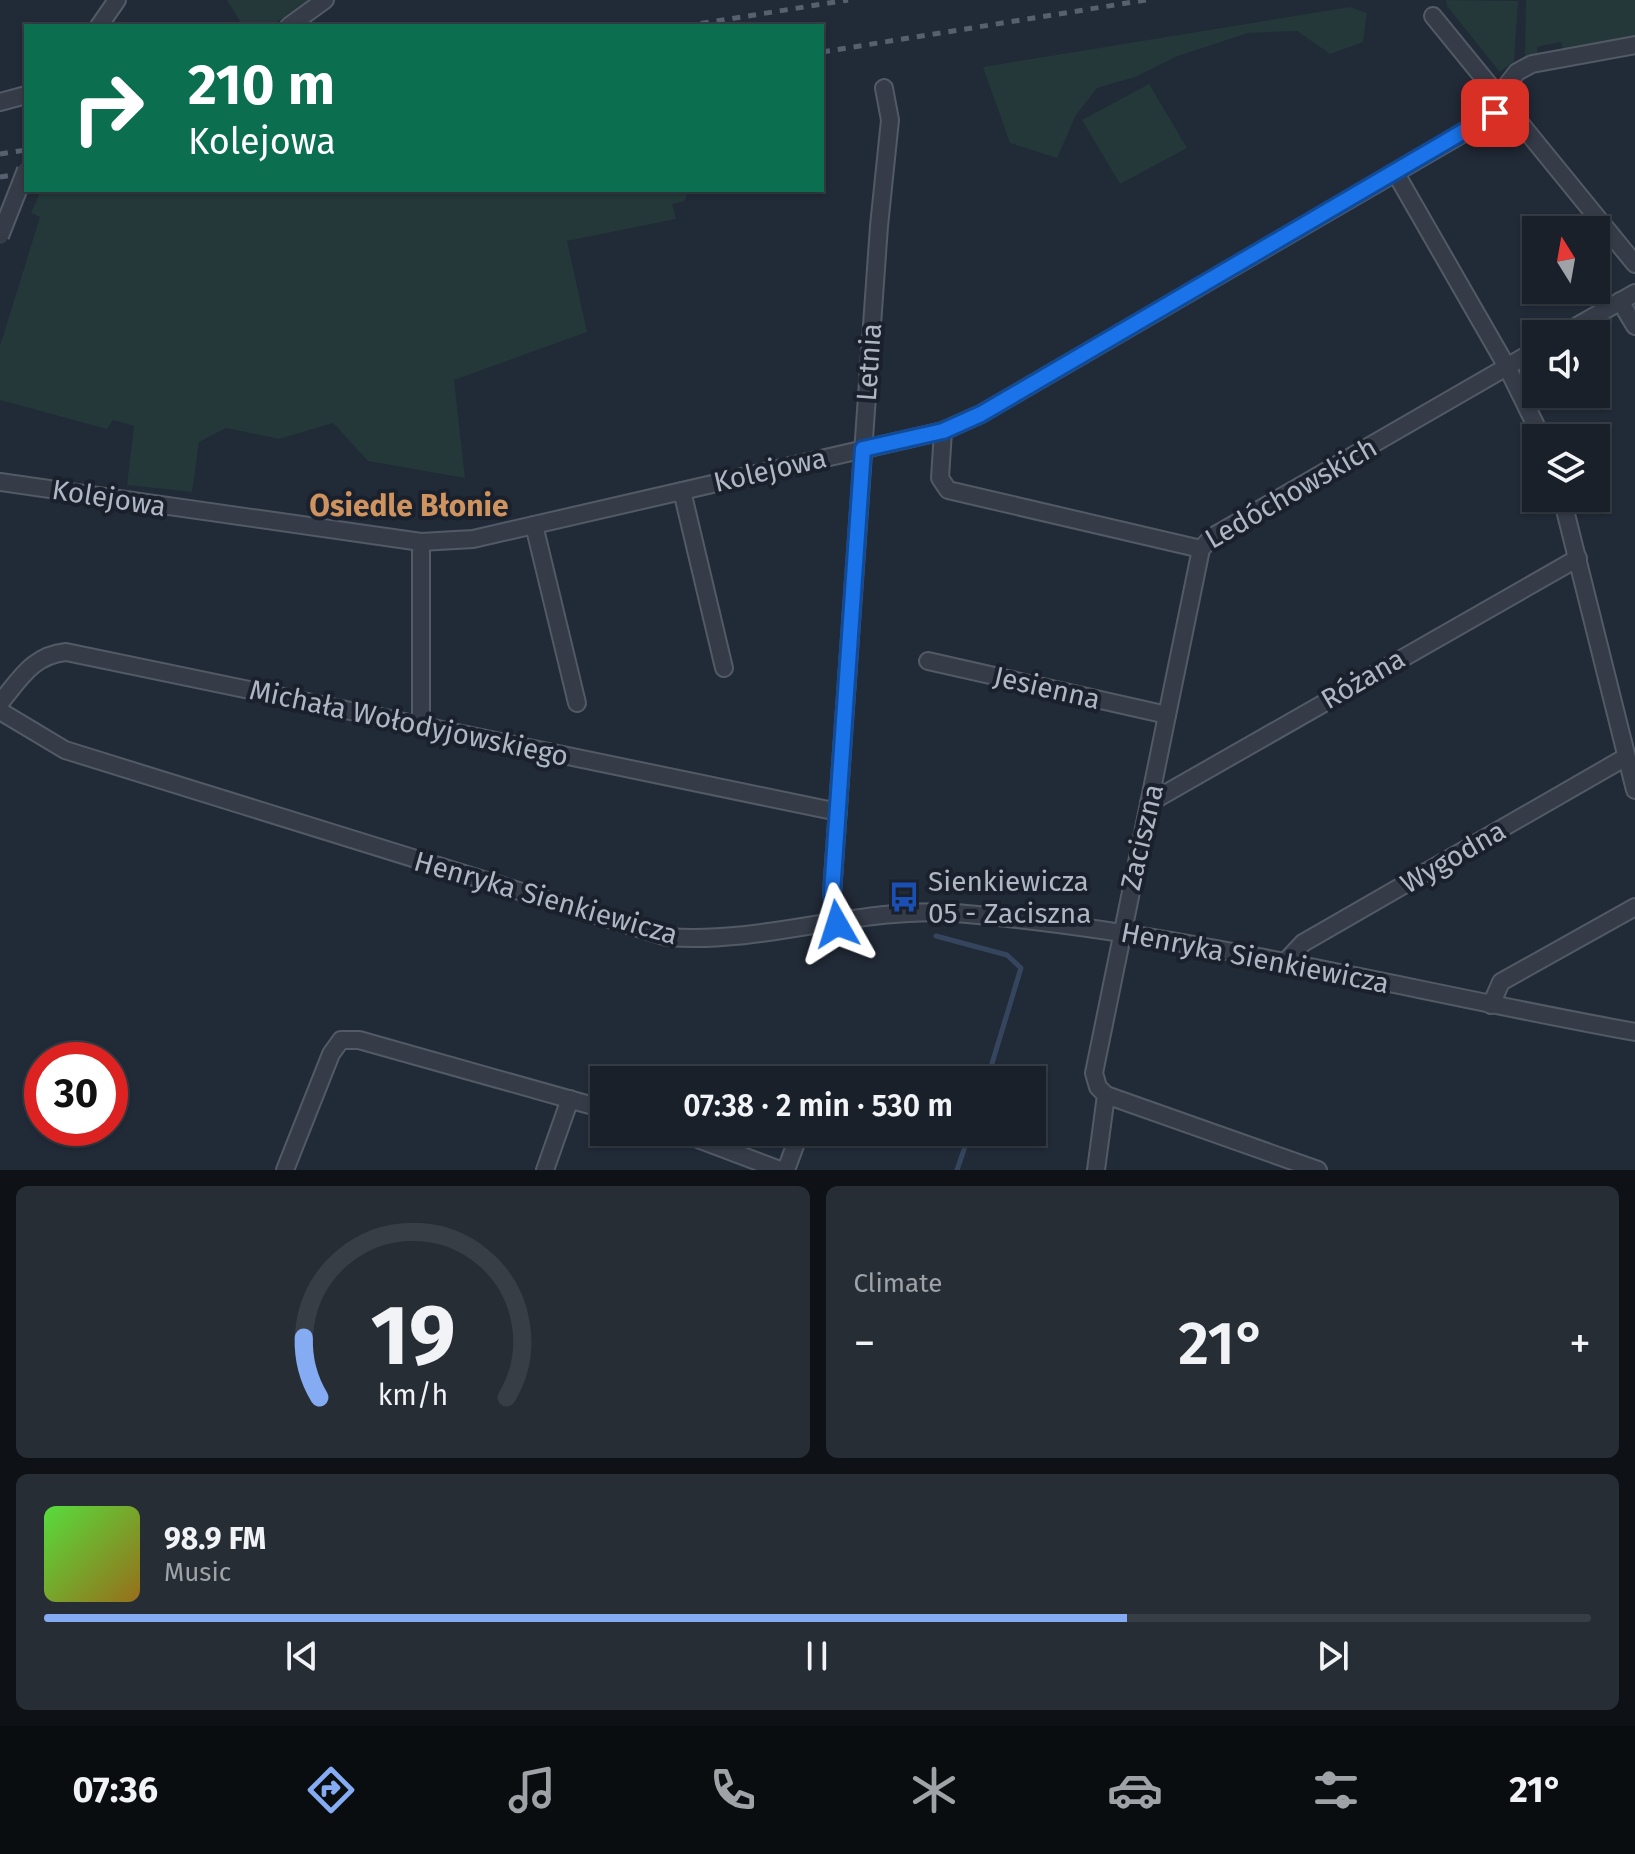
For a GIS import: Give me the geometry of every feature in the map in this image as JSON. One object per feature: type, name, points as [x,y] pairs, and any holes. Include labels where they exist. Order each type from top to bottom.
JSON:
[{"type":"street","points":[[100,24],[117,0]]},
{"type":"street","points":[[292,24],[325,0]]},
{"type":"street","points":[[1433,16],[1635,264]]},
{"type":"street","name":"Kolejowa","points":[[0,482],[421,542],[473,539],[943,431],[981,414],[1495,113],[1517,72],[1532,64],[1635,45]]},
{"type":"street","name":"Letnia","points":[[837,924],[832,893],[890,120],[884,88]]},
{"type":"street","points":[[0,102],[24,96]]},
{"type":"street","points":[[1395,172],[1507,367],[1535,424]]},
{"type":"street","points":[[0,236],[24,175]]},
{"type":"street","points":[[1588,320],[1628,297],[1635,326]]},
{"type":"street","name":"Ledóchowskich","points":[[943,431],[940,478],[948,490],[1201,549],[1212,537],[1522,358]]},
{"type":"street","points":[[682,491],[724,668]]},
{"type":"street","points":[[1566,512],[1635,790]]},
{"type":"street","points":[[534,525],[577,703]]},
{"type":"street","points":[[421,542],[421,726]]},
{"type":"street","name":"Zaciszna","points":[[1096,1170],[1106,1095],[1098,1087],[1094,1073],[1201,549]]},
{"type":"street","name":"Różana","points":[[1149,803],[1578,558]]},
{"type":"street","name":"Michała Wołodyjowskiego","points":[[0,703],[31,665],[48,654],[66,652],[838,812]]},
{"type":"street","name":"Jesienna","points":[[928,661],[1167,715]]},
{"type":"street","name":"Henryka Sienkiewicza","points":[[0,711],[65,750],[644,931],[709,939],[911,913],[953,913],[1121,931],[1635,1032]]},
{"type":"street","name":"Wygodna","points":[[1284,963],[1303,943],[1626,757]]},
{"type":"street","points":[[1491,1005],[1501,982],[1635,907]]},
{"type":"street","points":[[285,1170],[331,1054],[341,1040],[359,1040],[590,1105]]},
{"type":"street","points":[[1106,1095],[1318,1170]]},
{"type":"street","points":[[545,1170],[570,1099]]},
{"type":"street","points":[[717,1146],[783,1170],[794,1146]]},
{"type":"shaded area","points":[[227,0],[308,0],[274,24],[242,24]]},
{"type":"shaded area","points":[[1446,0],[1518,1],[1514,61],[1500,72],[1447,6]]},
{"type":"shaded area","points":[[1526,0],[1635,0],[1635,37],[1563,50],[1561,42],[1537,47],[1538,54],[1525,57]]},
{"type":"shaded area","points":[[1350,7],[1367,13],[1363,42],[1330,54],[1297,31],[1248,33],[1175,57],[1135,77],[1097,88],[1076,115],[1057,158],[1010,143],[983,67]]},
{"type":"shaded area","points":[[1149,84],[1187,148],[1120,184],[1082,120]]},
{"type":"shaded area","points":[[40,192],[688,192],[684,201],[672,204],[676,219],[567,241],[587,332],[454,380],[465,478],[368,461],[333,423],[279,439],[226,428],[199,442],[192,492],[127,485],[134,426],[113,420],[107,429],[0,400],[0,346],[40,217],[31,213]]},
{"type":"waterway","points":[[936,936],[1007,955],[1021,968],[991,1066]]},
{"type":"waterway","points":[[957,1170],[965,1146]]},
{"type":"railway","points":[[698,24],[848,0]]},
{"type":"railway","points":[[824,52],[1146,0]]},
{"type":"railway","points":[[0,154],[24,150]]},
{"type":"railway","points":[[0,177],[24,173]]},
{"type":"place","name":"Sienkiewicza 05 - Zaciszna","points":[[904,897]]},
{"type":"district","name":"Osiedle Błonie","points":[[409,506]]},
{"type":"route","points":[[837,924],[832,893],[863,449],[943,431],[981,414],[1495,113]]}]
